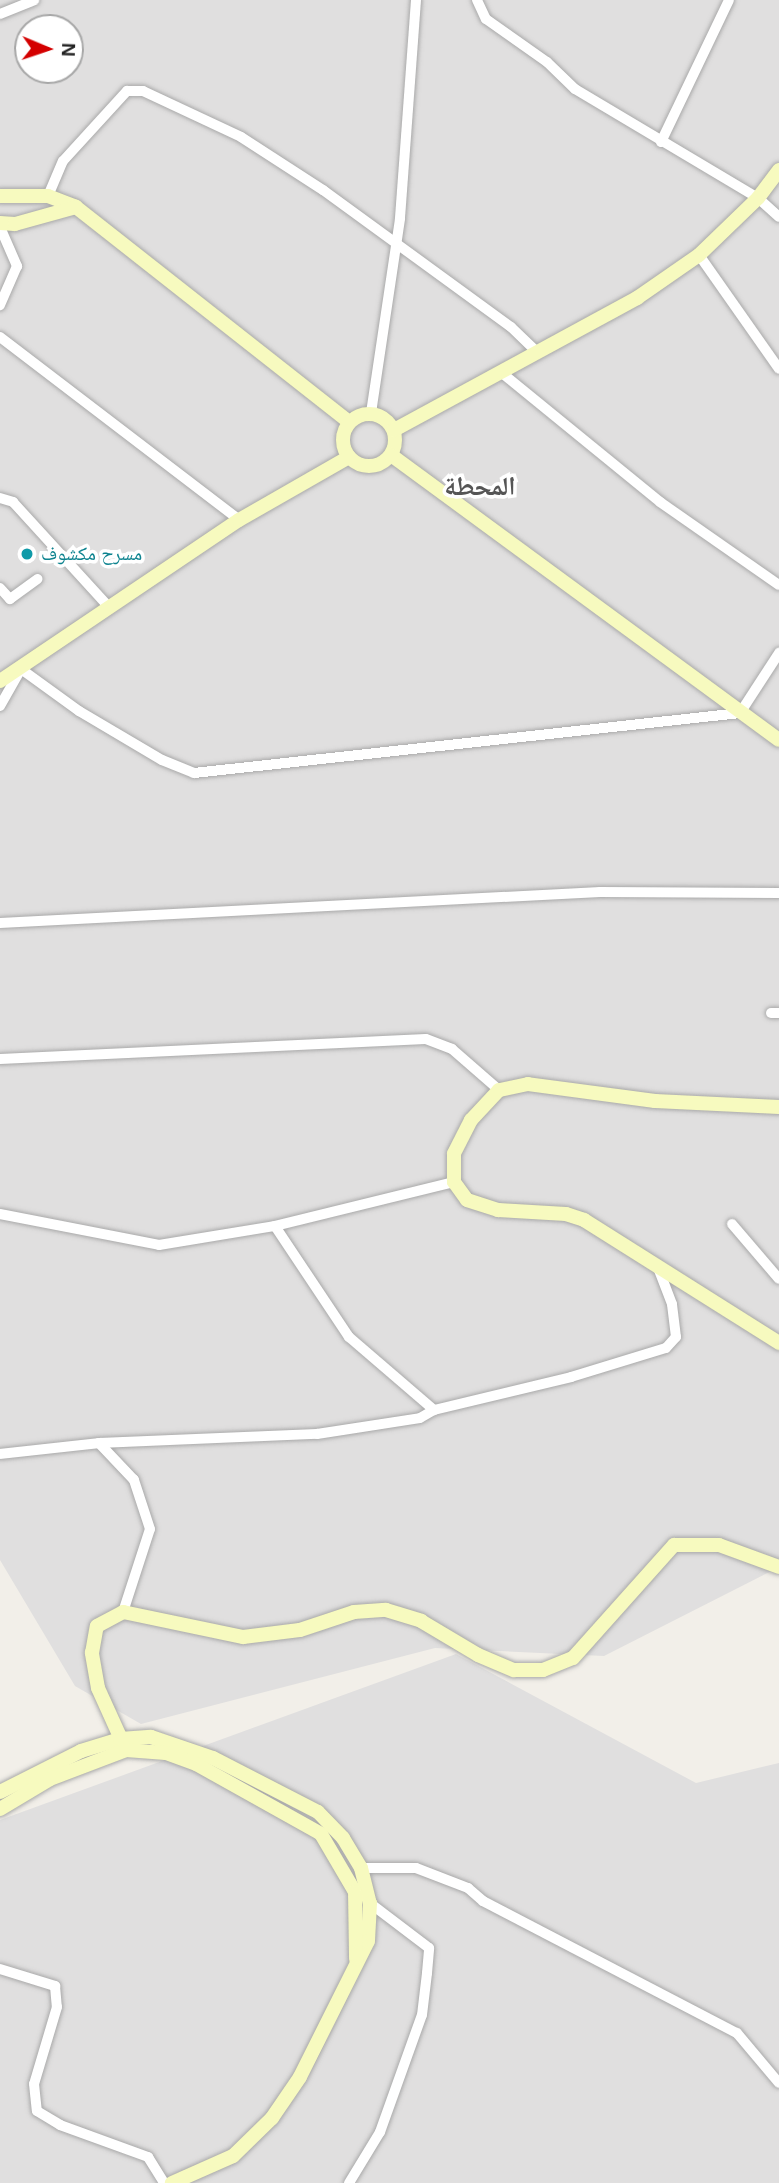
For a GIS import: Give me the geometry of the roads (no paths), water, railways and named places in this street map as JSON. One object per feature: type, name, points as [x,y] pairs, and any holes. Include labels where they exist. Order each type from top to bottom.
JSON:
[{"type":"street","points":[[0,14],[34,0]]},
{"type":"street","points":[[371,413],[395,242],[416,0]]},
{"type":"street","points":[[477,0],[486,19],[547,62],[575,89],[758,198],[779,217]]},
{"type":"street","points":[[661,142],[729,0]]},
{"type":"street","points":[[48,196],[63,161],[127,91],[143,91],[241,137],[395,242],[511,327],[538,353]]},
{"type":"street","points":[[394,430],[637,298],[699,255],[758,198],[779,170]]},
{"type":"street","points":[[0,196],[48,196],[76,207],[349,422]]},
{"type":"street","points":[[0,305],[18,266],[0,225],[15,224],[76,207]]},
{"type":"street","points":[[699,255],[779,369]]},
{"type":"street","points":[[0,337],[239,520]]},
{"type":"street","points":[[502,373],[650,494],[779,585]]},
{"type":"street","points":[[371,413],[389,422],[394,430],[391,455],[385,462],[366,466],[349,457],[343,440],[349,422],[371,413]]},
{"type":"street","points":[[391,455],[779,740]]},
{"type":"street","points":[[0,681],[239,520],[349,457]]},
{"type":"street","points":[[0,498],[13,502],[109,607]]},
{"type":"street","points":[[0,588],[10,599],[38,579]]},
{"type":"street","points":[[740,713],[779,653]]},
{"type":"street","points":[[21,669],[79,711],[162,760],[194,773],[740,713]]},
{"type":"street","points":[[0,706],[21,669]]},
{"type":"street","points":[[0,923],[600,892],[779,892]]},
{"type":"street","points":[[0,1059],[426,1039],[453,1049],[499,1090]]},
{"type":"street","points":[[777,1338],[659,1270],[584,1220],[566,1214],[498,1210],[467,1200],[454,1182],[454,1154],[471,1120],[499,1090],[528,1084],[655,1101],[779,1107]]},
{"type":"street","points":[[0,1214],[159,1245],[275,1226],[454,1182]]},
{"type":"street","points":[[732,1224],[779,1279]]},
{"type":"street","points":[[275,1226],[349,1337],[434,1410]]},
{"type":"street","points":[[0,1454],[99,1443],[317,1434],[420,1418],[434,1410],[666,1348],[676,1337],[672,1304],[659,1270]]},
{"type":"street","points":[[99,1443],[134,1480],[150,1529],[123,1612]]},
{"type":"street","points":[[123,1744],[98,1688],[92,1653],[97,1626],[123,1612],[243,1637],[300,1630],[354,1612],[386,1610],[421,1621],[478,1656],[514,1670],[543,1670],[573,1658],[674,1545],[719,1545],[779,1567]]},
{"type":"street","points":[[0,1791],[81,1751],[151,1737],[260,1780],[318,1812],[343,1838],[361,1868],[370,1903],[368,1941],[300,2077],[272,2118],[233,2156],[172,2183]]},
{"type":"street","points":[[0,1809],[50,1779],[123,1744],[166,1753],[196,1764],[321,1834],[355,1892],[358,1942],[354,1970]]},
{"type":"street","points":[[361,1868],[416,1868],[468,1888],[483,1901],[737,2033],[779,2083]]},
{"type":"street","points":[[349,2183],[380,2132],[422,2015],[429,1948],[370,1903]]},
{"type":"street","points":[[0,1969],[55,1986],[57,2007],[34,2084],[37,2111],[60,2125],[148,2157],[164,2183]]},
{"type":"place","name":"مسرح مكشوف","points":[[27,554]]},
{"type":"district","name":"المحطة","points":[[480,487]]}]
